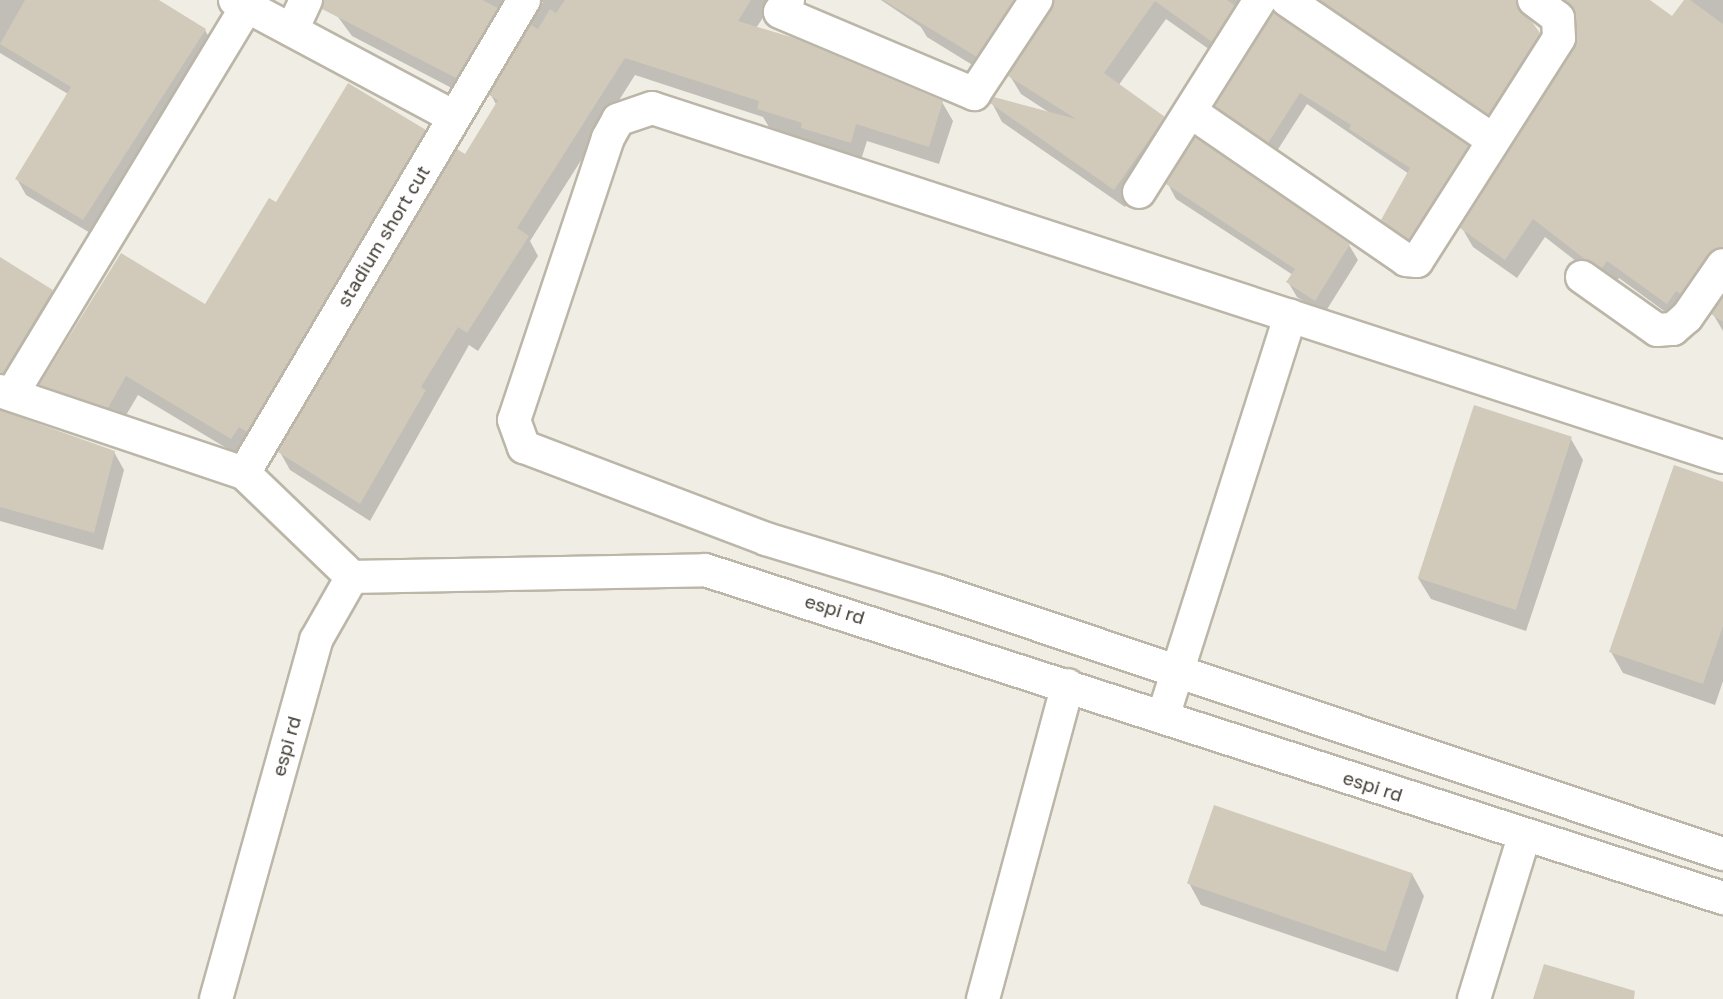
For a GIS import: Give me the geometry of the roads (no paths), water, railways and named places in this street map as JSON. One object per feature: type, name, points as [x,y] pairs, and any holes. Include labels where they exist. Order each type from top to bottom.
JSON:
[{"type":"street","points":[[292,30],[306,0]]},
{"type":"street","name":"stadium short cut","points":[[244,473],[524,0]]},
{"type":"street","points":[[788,0],[780,12],[974,94],[1036,0]]},
{"type":"street","points":[[1139,192],[1260,0]]},
{"type":"street","points":[[1287,0],[1493,140]]},
{"type":"street","points":[[1191,112],[1406,260],[1418,261],[1559,38],[1558,18],[1534,0]]},
{"type":"street","points":[[352,576],[244,473],[6,392],[241,3],[454,117]]},
{"type":"street","points":[[1723,457],[652,108],[618,120],[608,138],[514,420],[516,434],[524,447],[766,539],[937,591],[1723,853]]},
{"type":"street","points":[[1582,277],[1657,330],[1673,329],[1687,317],[1723,265]]},
{"type":"street","points":[[1163,717],[1290,316]]},
{"type":"street","points":[[752,584],[766,539]]},
{"type":"street","name":"espi rd","points":[[216,999],[316,640],[352,576],[705,570],[923,637],[1468,818],[1723,898]]},
{"type":"street","points":[[923,637],[937,591]]},
{"type":"street","points":[[983,999],[1068,685]]},
{"type":"street","points":[[1412,799],[1426,755]]},
{"type":"street","points":[[1468,818],[1481,772]]},
{"type":"street","points":[[1475,999],[1524,836]]}]
